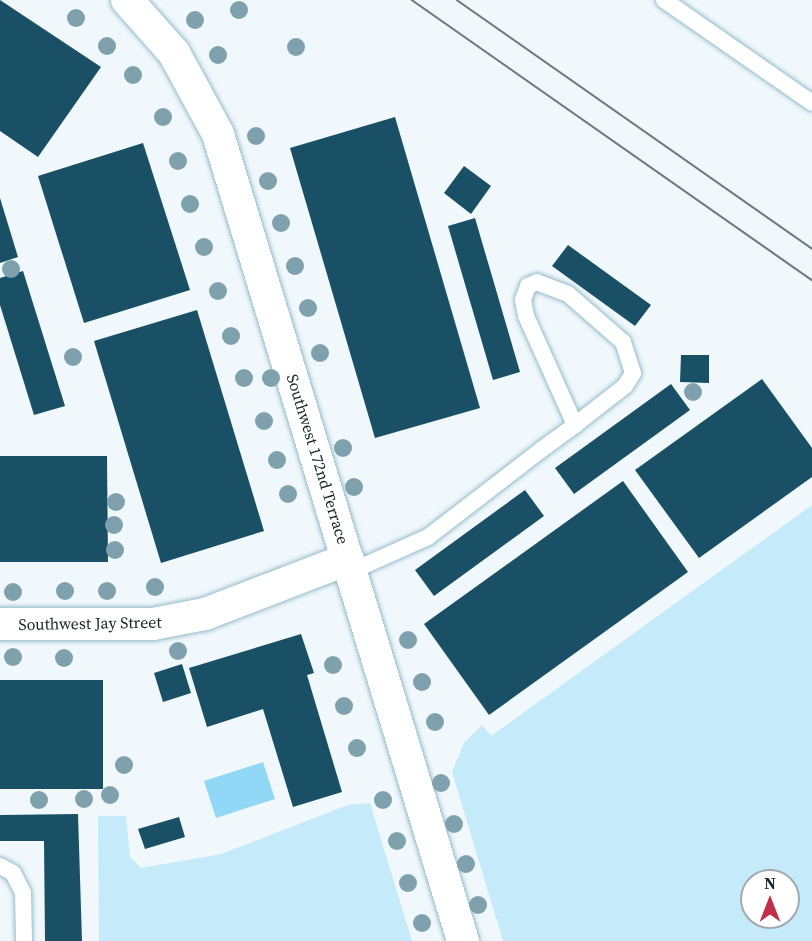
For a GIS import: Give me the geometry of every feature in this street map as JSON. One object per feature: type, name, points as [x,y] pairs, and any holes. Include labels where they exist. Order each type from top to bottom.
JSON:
[{"type":"street","name":"Southwest 172nd Terrace","points":[[127,0],[174,53],[218,134],[463,941]]},
{"type":"street","name":"Southwest Jay Street","points":[[0,624],[153,624],[195,616],[350,565]]},
{"type":"lane","points":[[664,0],[812,104]]},
{"type":"lane","points":[[350,565],[428,537],[625,386],[633,373],[631,357],[623,342],[568,294],[537,282],[528,286],[523,300],[526,316],[574,424]]},
{"type":"lane","points":[[0,866],[13,873],[23,893],[24,941]]},
{"type":"shaded area","points":[[812,505],[812,941],[503,941],[452,772],[464,743],[482,725],[491,736]]},
{"type":"shaded area","points":[[370,803],[412,941],[99,941],[98,816],[126,816],[130,857],[141,868],[221,854],[348,805]]},
{"type":"water","points":[[263,762],[275,799],[216,818],[204,781]]},
{"type":"building","points":[[0,0],[101,67],[38,157],[0,131]]},
{"type":"building","points":[[395,117],[480,408],[375,438],[290,148]]},
{"type":"building","points":[[143,143],[190,290],[84,323],[38,176]]},
{"type":"building","points":[[464,166],[491,186],[471,214],[444,193]]},
{"type":"building","points":[[0,198],[18,257],[0,263]]},
{"type":"building","points":[[475,218],[520,372],[493,380],[448,226]]},
{"type":"building","points":[[568,245],[651,305],[635,326],[552,266]]},
{"type":"building","points":[[23,271],[65,406],[34,415],[0,305],[0,278]]},
{"type":"building","points":[[197,310],[264,531],[161,563],[94,341]]},
{"type":"building","points":[[681,355],[709,355],[709,383],[680,382]]},
{"type":"building","points":[[762,379],[812,448],[812,477],[699,558],[635,470]]},
{"type":"building","points":[[671,384],[690,410],[574,494],[555,468]]},
{"type":"building","points":[[0,456],[107,456],[108,562],[0,562]]},
{"type":"building","points":[[623,481],[688,572],[489,715],[424,624]]},
{"type":"building","points":[[525,490],[544,516],[434,596],[415,570]]},
{"type":"building","points":[[301,634],[314,673],[307,675],[342,792],[293,807],[263,709],[207,727],[189,668]]},
{"type":"building","points":[[182,664],[191,693],[163,702],[154,673]]},
{"type":"building","points":[[0,680],[103,680],[103,789],[0,789]]},
{"type":"building","points":[[78,814],[82,941],[45,941],[44,841],[0,841],[0,815]]},
{"type":"building","points":[[179,817],[185,837],[145,849],[138,829]]},
{"type":"tram line","points":[[412,0],[812,280]]},
{"type":"tram line","points":[[457,0],[812,249]]}]
